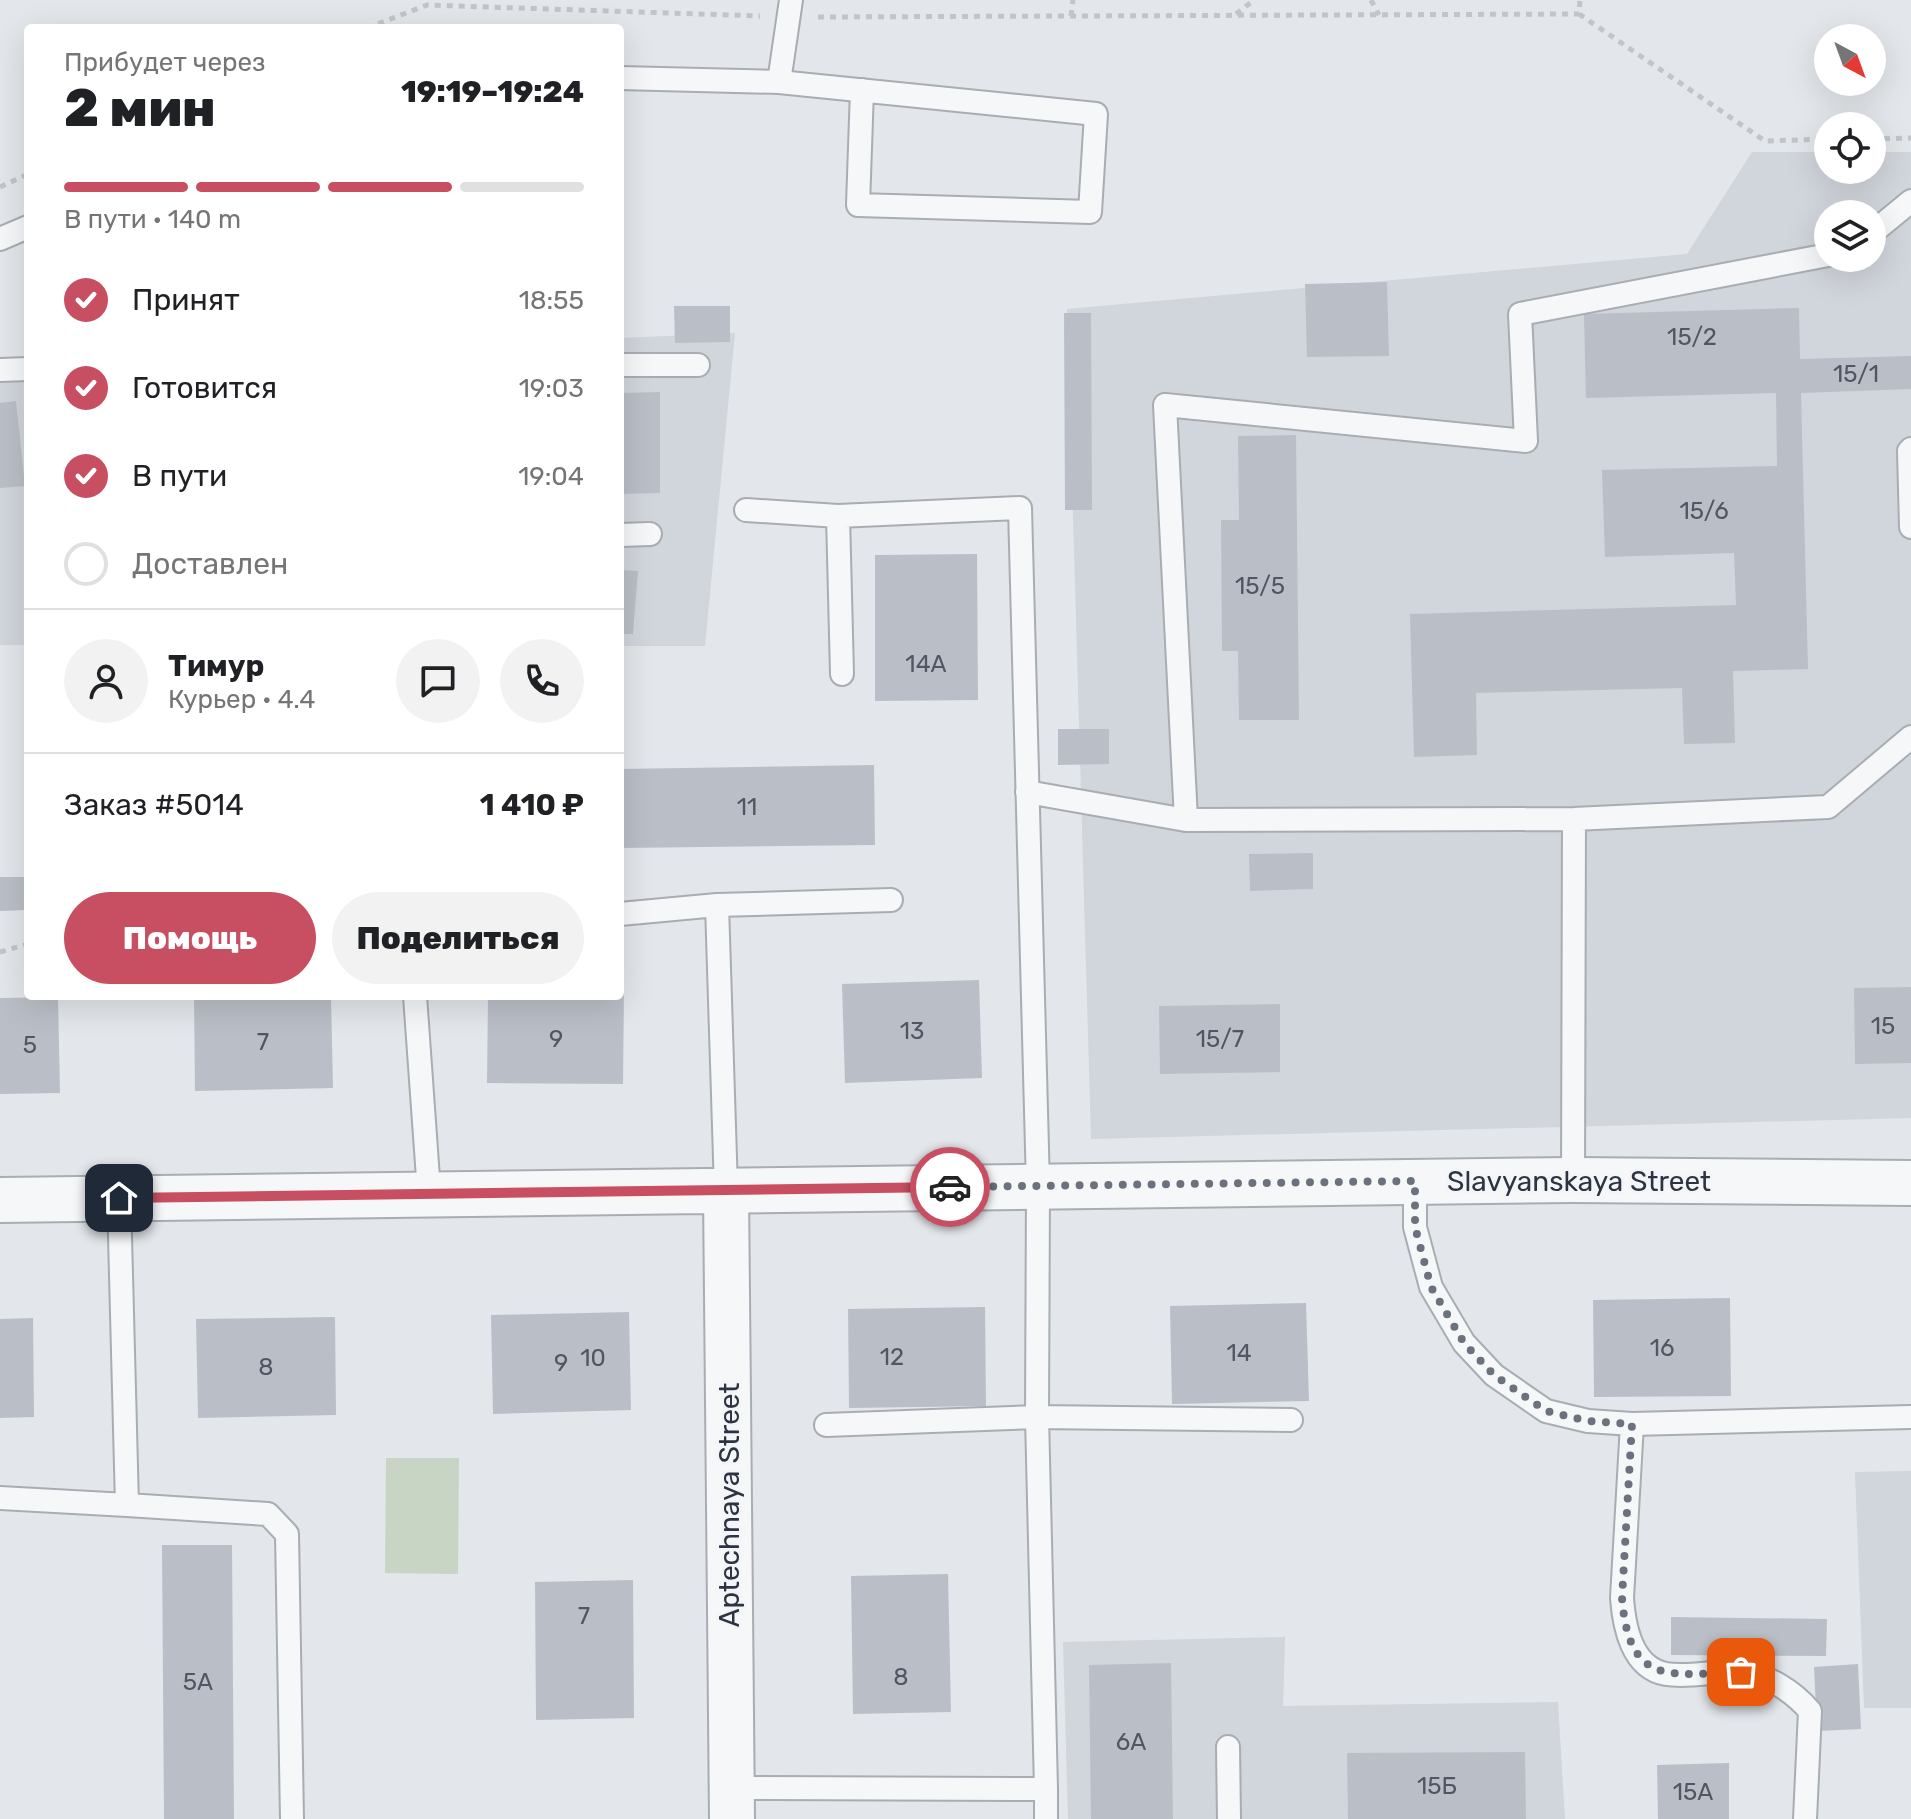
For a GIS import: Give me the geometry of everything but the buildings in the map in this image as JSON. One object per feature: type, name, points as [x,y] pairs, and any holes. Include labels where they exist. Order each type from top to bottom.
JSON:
[{"type":"street","name":"Slavyanskaya Street","points":[[0,1200],[1415,1181],[1911,1183]]},
{"type":"street","name":"Aptechnaya Street","points":[[726,1190],[732,1804]]},
{"type":"lane","points":[[779,82],[789,8]]},
{"type":"lane","points":[[624,78],[779,82],[862,90],[1096,114],[1090,212],[858,205],[862,90]]},
{"type":"lane","points":[[1886,222],[1911,201]]},
{"type":"lane","points":[[0,239],[24,229]]},
{"type":"lane","points":[[1186,820],[1165,405],[1526,441],[1520,314],[1814,258]]},
{"type":"lane","points":[[624,365],[698,365]]},
{"type":"lane","points":[[0,370],[24,369]]},
{"type":"lane","points":[[1911,449],[1911,527]]},
{"type":"lane","points":[[746,510],[838,516],[1020,508],[1038,1186],[1037,1417],[1046,1819]]},
{"type":"lane","points":[[838,516],[842,674]]},
{"type":"lane","points":[[624,535],[650,534]]},
{"type":"lane","points":[[1027,792],[1186,820],[1574,819],[1828,807],[1911,737]]},
{"type":"lane","points":[[1573,1180],[1574,819]]},
{"type":"lane","points":[[624,914],[717,905],[891,900]]},
{"type":"lane","points":[[717,905],[726,1190]]},
{"type":"lane","points":[[415,1000],[429,1192]]},
{"type":"lane","points":[[1415,1181],[1415,1227],[1431,1287],[1464,1343],[1494,1375],[1546,1411],[1588,1421],[1632,1424],[1911,1417]]},
{"type":"lane","points":[[119,1198],[127,1505]]},
{"type":"lane","points":[[826,1425],[1037,1417],[1291,1420]]},
{"type":"lane","points":[[1632,1424],[1622,1598],[1624,1623],[1630,1639],[1647,1666],[1665,1674],[1741,1672],[1769,1679],[1800,1700],[1810,1711],[1805,1819]]},
{"type":"lane","points":[[0,1498],[268,1514],[287,1534],[292,1819]]},
{"type":"lane","points":[[1228,1747],[1229,1819]]},
{"type":"lane","points":[[732,1804],[1046,1789]]},
{"type":"path","points":[[1071,16],[1073,0]]},
{"type":"path","points":[[1234,16],[1254,0]]},
{"type":"path","points":[[1371,0],[1379,15]]},
{"type":"path","points":[[1579,14],[1580,0]]},
{"type":"path","points":[[377,24],[427,5],[789,8],[1071,16],[1579,14],[1765,141],[1814,139]]},
{"type":"path","points":[[1886,139],[1911,138]]},
{"type":"path","points":[[0,187],[24,176]]},
{"type":"path","points":[[0,952],[24,945]]},
{"type":"shaded area","points":[[1752,152],[1814,152],[1814,184],[1886,184],[1886,152],[1911,152],[1911,1118],[1091,1139],[1067,309],[1687,254]]},
{"type":"shaded area","points":[[735,333],[705,646],[624,646],[624,338]]},
{"type":"shaded area","points":[[24,365],[24,645],[0,645],[0,367]]},
{"type":"shaded area","points":[[1911,1471],[1911,1708],[1864,1708],[1855,1472]]},
{"type":"shaded area","points":[[1285,1637],[1283,1706],[1558,1702],[1565,1819],[1068,1819],[1063,1642]]},
{"type":"green space","points":[[386,1458],[459,1458],[458,1574],[385,1573]]},
{"type":"way so far","points":[[950,1187],[1415,1181],[1415,1227],[1431,1287],[1464,1343],[1494,1375],[1546,1411],[1588,1421],[1632,1424],[1622,1598],[1624,1623],[1640,1658],[1647,1666],[1665,1674],[1741,1672]]},
{"type":"route","points":[[119,1198],[950,1187]]}]
